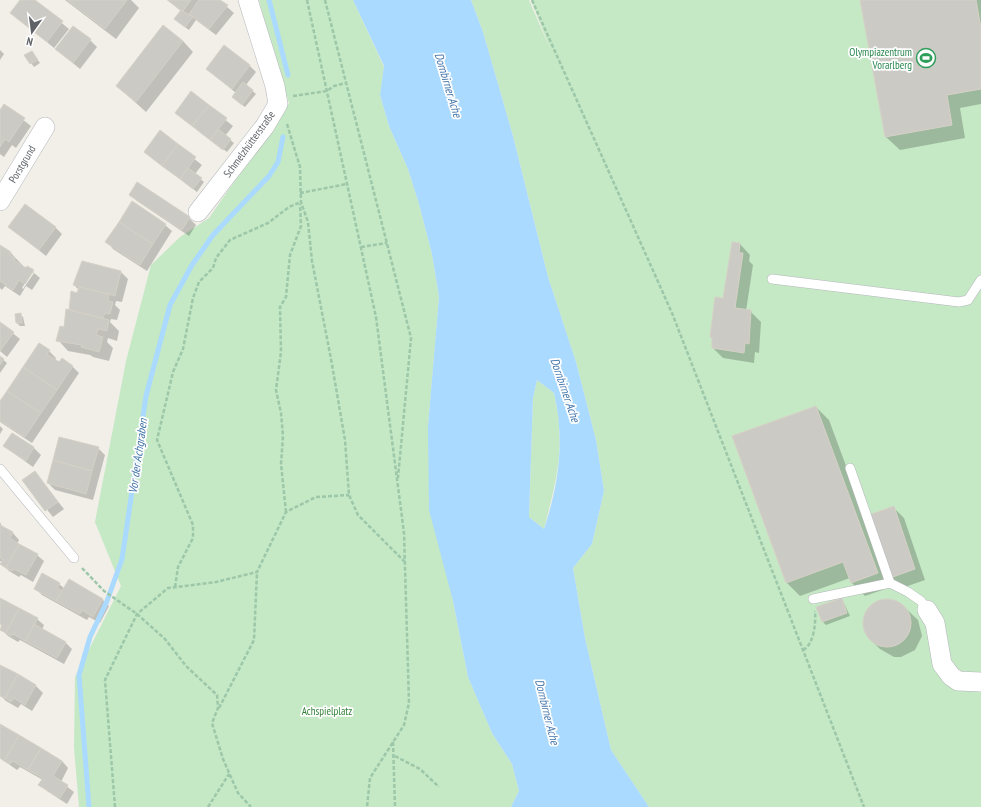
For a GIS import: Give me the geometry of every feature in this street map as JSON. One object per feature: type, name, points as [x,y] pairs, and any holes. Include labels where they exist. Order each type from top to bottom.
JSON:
[{"type":"street","name":"Schmelzhütterstraße","points":[[198,212],[265,126],[278,101],[275,86],[248,0]]},
{"type":"street","name":"Porstgrund","points":[[0,201],[45,128]]},
{"type":"street","points":[[927,610],[935,623],[942,664],[951,676],[958,680],[981,682]]},
{"type":"lane","points":[[772,279],[959,302],[968,300],[981,280]]},
{"type":"lane","points":[[850,468],[890,583]]},
{"type":"lane","points":[[0,469],[74,558]]},
{"type":"lane","points":[[813,599],[890,583],[917,598],[927,610]]},
{"type":"path","points":[[307,0],[376,317],[404,533],[409,703],[404,725],[370,778],[367,807]]},
{"type":"path","points":[[325,0],[411,338],[398,484]]},
{"type":"path","points":[[532,0],[672,313],[864,807]]},
{"type":"path","points":[[251,807],[238,793],[229,774],[212,723],[218,708],[254,640],[257,572],[286,512],[281,464],[283,436],[276,390],[281,352],[280,307],[286,297],[290,255],[301,226],[299,216],[300,167],[291,133],[278,101],[327,91],[334,86],[346,83]]},
{"type":"path","points":[[300,193],[347,184]]},
{"type":"path","points":[[300,202],[308,222],[312,261],[332,359],[345,440],[350,495],[358,514],[405,561]]},
{"type":"path","points":[[175,587],[178,567],[192,538],[193,525],[157,440],[173,372],[183,349],[193,298],[199,282],[213,268],[216,258],[230,240],[268,223],[289,207],[300,202]]},
{"type":"path","points":[[361,247],[387,244]]},
{"type":"path","points":[[286,512],[316,497],[350,495]]},
{"type":"path","points":[[74,558],[84,571],[104,590],[137,614],[165,640],[186,666],[217,695],[218,708]]},
{"type":"path","points":[[115,807],[105,680],[137,614],[168,588],[216,582],[257,572]]},
{"type":"path","points":[[803,650],[808,648],[810,644],[816,619],[813,599]]},
{"type":"path","points":[[393,742],[395,807]]},
{"type":"path","points":[[394,756],[420,769],[439,787]]},
{"type":"path","points":[[208,807],[229,774]]},
{"type":"green space","name":"Achspielplatz","points":[[259,0],[353,0],[384,67],[380,95],[389,126],[408,169],[419,204],[432,254],[439,297],[428,426],[453,601],[468,677],[492,733],[512,764],[519,791],[511,807],[79,807],[74,747],[75,677],[121,586],[95,522],[126,361],[151,265],[180,237],[209,218],[289,103]]},
{"type":"green space","points":[[471,0],[529,0],[551,51],[531,0],[981,0],[981,807],[649,807],[611,750],[585,638],[573,568],[592,544],[604,491],[596,440],[576,362],[548,277],[513,136],[483,32]]},
{"type":"green space","points":[[537,380],[554,393],[558,412],[560,446],[553,494],[544,529],[529,517],[533,398]]},
{"type":"water","name":"Dornbirner Ache","points":[[353,0],[471,0],[483,32],[513,136],[548,277],[576,362],[596,440],[604,491],[592,544],[573,568],[585,638],[611,750],[649,807],[511,807],[519,791],[512,764],[492,733],[468,677],[453,601],[429,510],[428,426],[439,297],[432,254],[419,204],[408,169],[389,126],[380,95],[384,66]],"holes":[[[537,380],[554,393],[559,428],[559,462],[557,479],[544,529],[529,517],[533,398]]]},
{"type":"building","points":[[20,0],[35,0],[63,21],[47,42],[10,13]]},
{"type":"building","points":[[67,0],[127,0],[105,29]]},
{"type":"building","points":[[168,0],[191,0],[183,11]]},
{"type":"building","points":[[199,0],[220,0],[228,5],[209,29],[189,14]]},
{"type":"building","name":"Olympiazentrum Vorarlberg","points":[[860,0],[976,0],[981,28],[981,89],[947,95],[952,125],[885,137]]},
{"type":"building","points":[[181,10],[193,17],[185,27],[174,19]]},
{"type":"building","points":[[163,25],[183,41],[136,102],[116,86]]},
{"type":"building","points":[[73,26],[91,39],[73,63],[55,49]]},
{"type":"building","points":[[224,45],[250,65],[232,89],[206,69]]},
{"type":"building","points":[[32,51],[38,60],[30,64],[24,55]]},
{"type":"building","points":[[243,82],[253,90],[242,105],[232,97]]},
{"type":"building","points":[[191,91],[209,105],[192,126],[175,113]]},
{"type":"building","points":[[4,104],[25,118],[9,142],[5,139],[0,147],[0,110]]},
{"type":"building","points":[[209,105],[227,118],[210,140],[192,126]]},
{"type":"building","points":[[218,129],[231,139],[223,150],[210,140]]},
{"type":"building","points":[[160,130],[178,144],[162,166],[144,152]]},
{"type":"building","points":[[178,144],[196,157],[180,179],[162,166]]},
{"type":"building","points":[[188,168],[202,178],[193,189],[180,179]]},
{"type":"building","points":[[137,182],[190,217],[182,230],[129,195]]},
{"type":"building","points":[[132,201],[166,224],[153,244],[119,222]]},
{"type":"building","points":[[25,204],[56,227],[39,250],[8,227]]},
{"type":"building","points":[[119,222],[153,244],[140,265],[105,242]]},
{"type":"building","points":[[732,242],[740,243],[739,253],[743,253],[735,308],[751,310],[749,344],[745,343],[744,353],[712,348],[712,338],[710,337],[715,297],[723,298]]},
{"type":"building","points":[[0,245],[11,252],[10,255],[15,258],[14,260],[26,268],[27,266],[34,270],[25,284],[19,280],[13,290],[0,281]]},
{"type":"building","points":[[82,261],[121,271],[115,296],[73,285]]},
{"type":"building","points":[[79,287],[109,294],[108,301],[113,302],[110,314],[105,313],[103,318],[69,310],[71,291],[77,293]]},
{"type":"building","points":[[66,309],[109,320],[107,331],[98,329],[96,335],[103,337],[99,352],[81,347],[82,345],[56,341],[60,326],[64,327]]},
{"type":"building","points":[[21,313],[22,323],[16,323],[15,314]]},
{"type":"building","points":[[0,322],[14,332],[0,351]]},
{"type":"building","points":[[39,343],[50,350],[47,354],[59,362],[62,358],[73,366],[57,390],[23,367]]},
{"type":"building","points":[[0,356],[4,359],[0,365]]},
{"type":"building","points":[[23,367],[57,390],[41,413],[7,391]]},
{"type":"building","points":[[7,391],[41,413],[25,437],[0,421],[0,401]]},
{"type":"building","points":[[816,406],[878,573],[851,583],[843,562],[786,583],[732,436]]},
{"type":"building","points":[[12,433],[34,447],[26,461],[3,446]]},
{"type":"building","points":[[59,437],[99,447],[92,471],[53,460]]},
{"type":"building","points":[[53,460],[92,471],[86,494],[47,483]]},
{"type":"building","points":[[35,471],[58,502],[45,511],[22,480]]},
{"type":"building","points":[[894,506],[915,569],[890,578],[869,515]]},
{"type":"building","points":[[0,525],[13,532],[10,538],[19,544],[6,568],[0,564],[3,560],[0,558]]},
{"type":"building","points":[[19,544],[38,554],[26,575],[14,569],[12,571],[6,568]]},
{"type":"building","points":[[42,573],[60,583],[57,588],[62,591],[56,601],[34,589]]},
{"type":"building","points":[[69,579],[103,599],[93,617],[82,610],[80,614],[56,601]]},
{"type":"building","points":[[0,598],[19,608],[6,633],[0,630],[2,625],[0,624]]},
{"type":"building","points":[[842,598],[847,613],[822,622],[816,607]]},
{"type":"building","points":[[882,599],[892,599],[901,603],[907,609],[910,614],[910,632],[901,643],[892,647],[882,647],[873,643],[867,637],[863,628],[863,618],[867,609],[873,603]]},
{"type":"building","points":[[19,608],[38,618],[25,641],[13,634],[11,636],[6,633]]},
{"type":"building","points":[[34,624],[66,642],[57,658],[25,641]]},
{"type":"building","points":[[0,665],[18,674],[5,698],[0,696]]},
{"type":"building","points":[[18,674],[36,685],[25,705],[14,698],[11,702],[5,698]]},
{"type":"building","points":[[0,724],[19,735],[4,761],[0,758]]},
{"type":"building","points":[[19,735],[41,748],[28,770],[13,761],[10,764],[4,761]]},
{"type":"building","points":[[41,748],[62,761],[53,776],[68,785],[60,798],[38,785],[43,778],[28,770]]},
{"type":"waterway","name":"Vor der Achgraben","points":[[269,0],[288,75]]},
{"type":"waterway","name":"Vor der Achgraben","points":[[89,807],[79,675],[90,637],[107,601],[122,559],[146,396],[170,305],[192,265],[213,235],[269,176],[278,162],[283,137]]},
{"type":"place","name":"Olympiazentrum Vorarlberg","points":[[926,58]]}]
